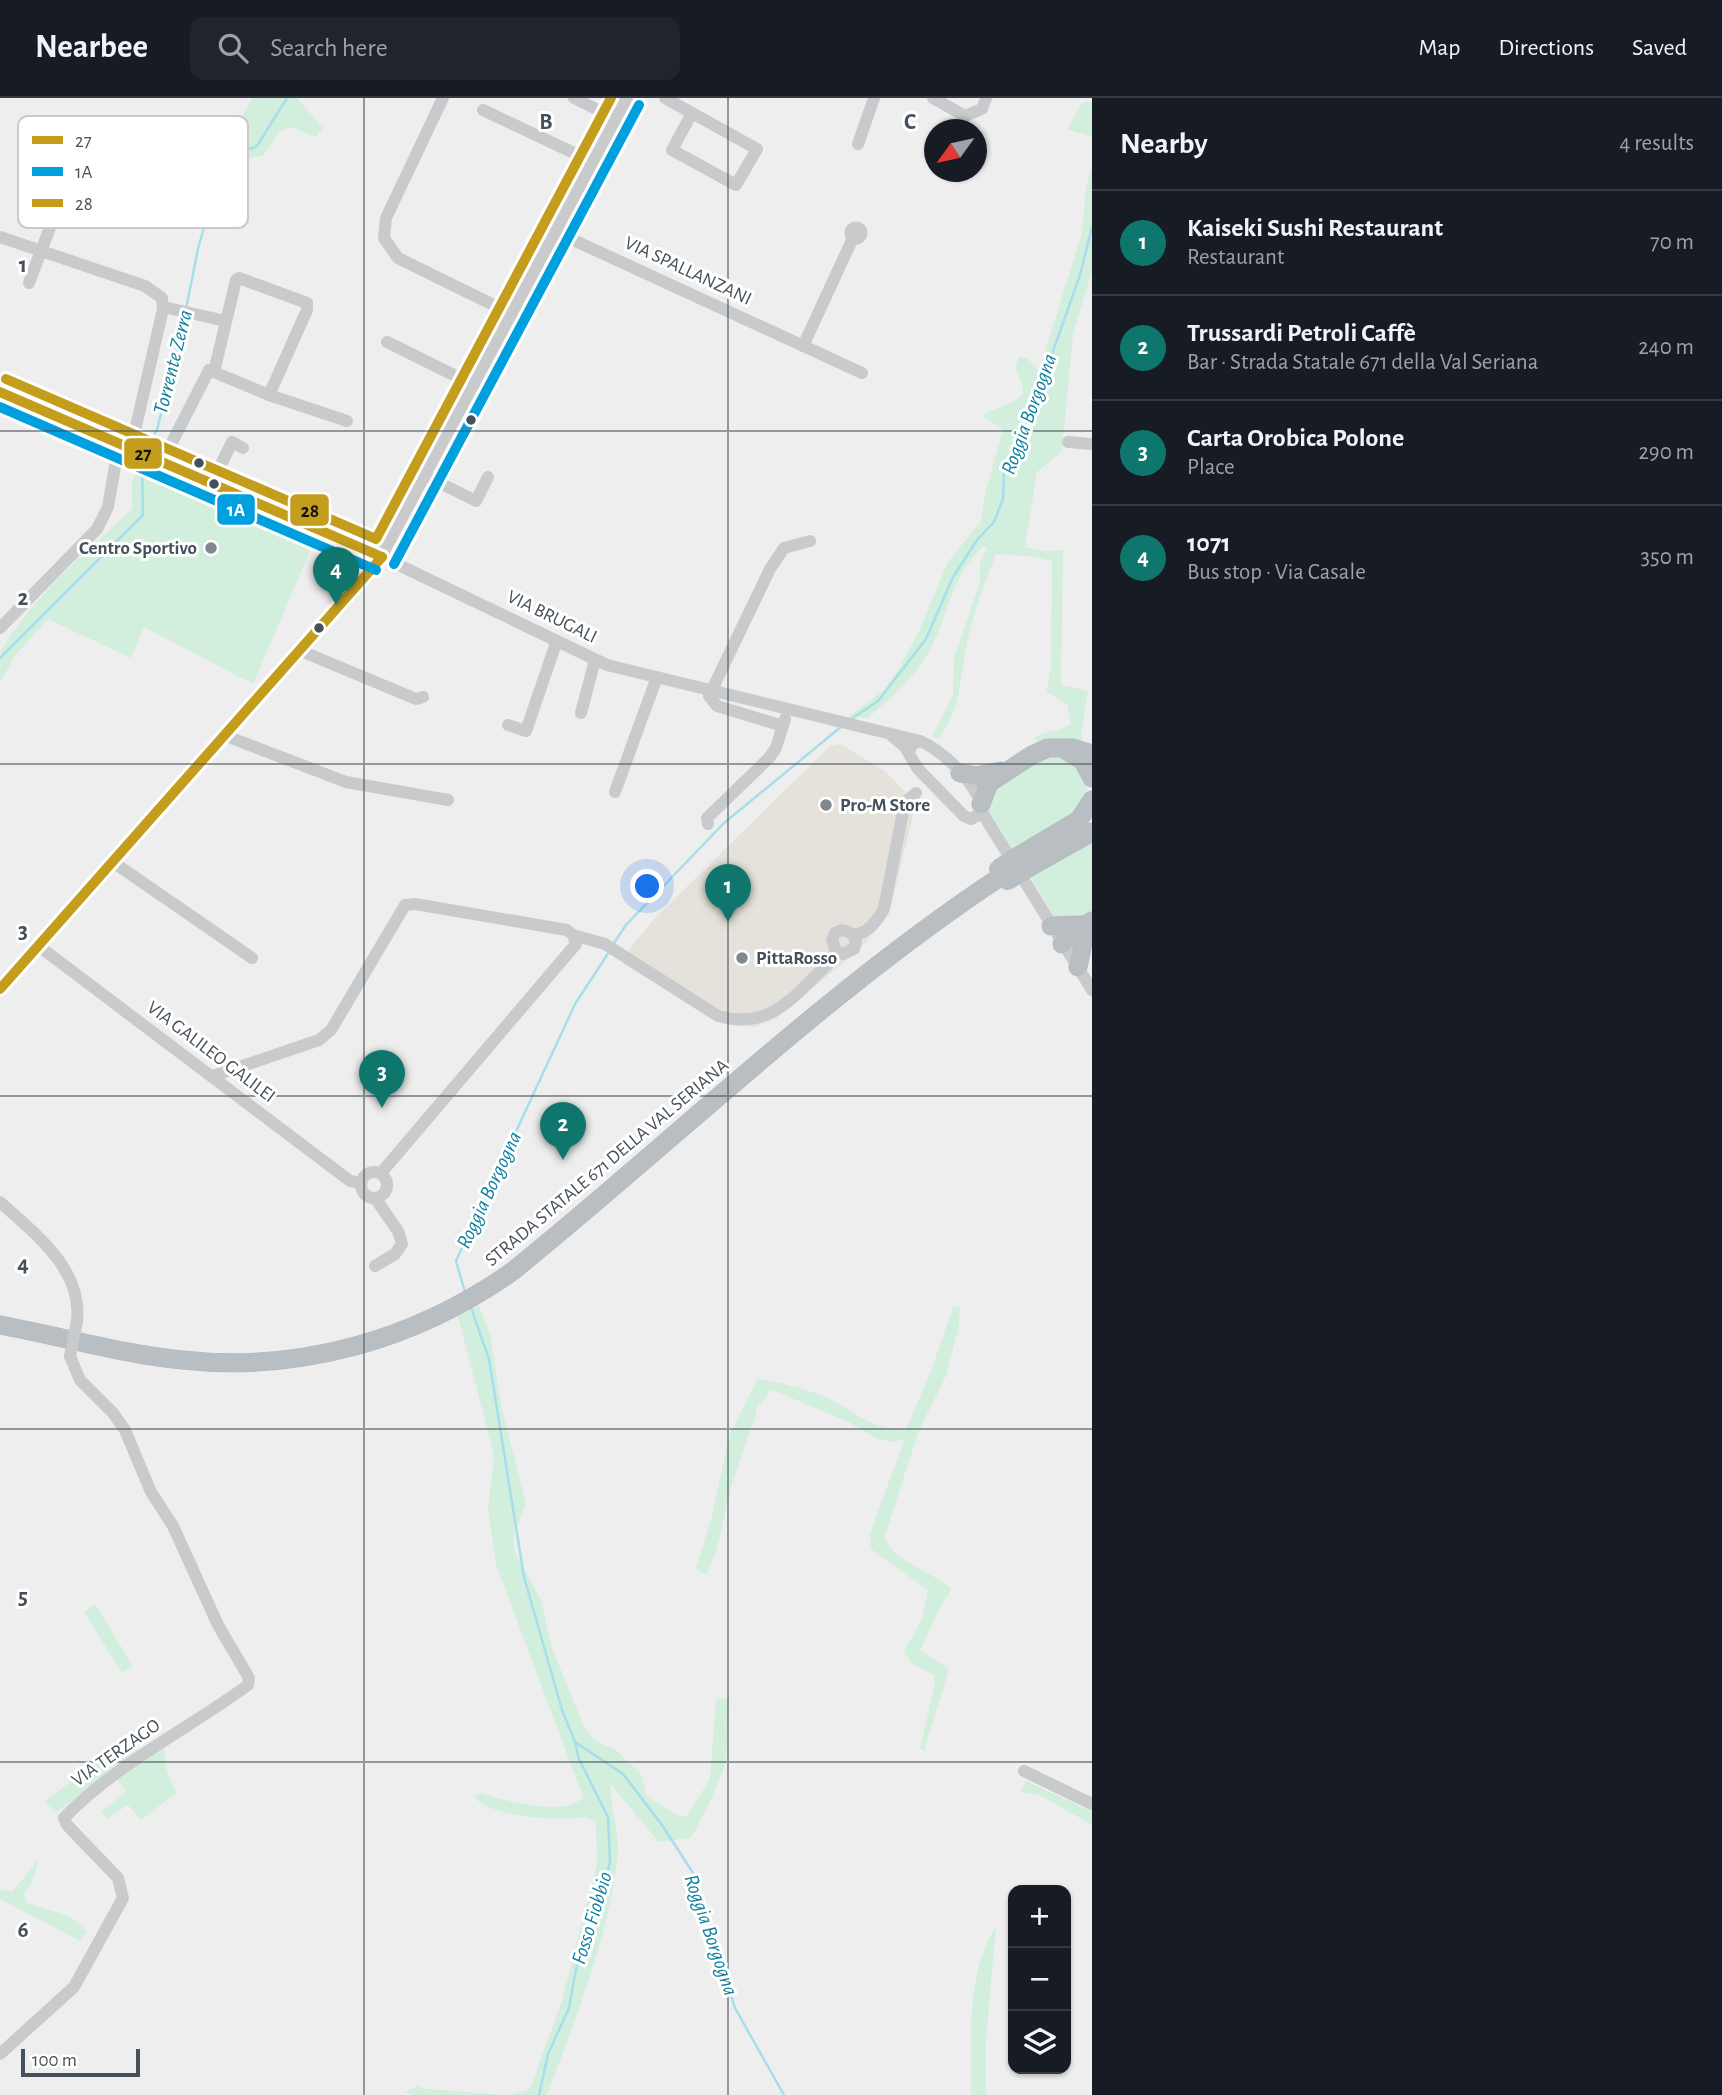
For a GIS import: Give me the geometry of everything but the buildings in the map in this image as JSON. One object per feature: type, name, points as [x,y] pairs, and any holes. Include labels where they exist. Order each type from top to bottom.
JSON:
[{"type":"highway","points":[[960,773],[987,775],[1007,769],[1048,748],[1092,754]]},
{"type":"highway","points":[[1061,748],[1083,761],[1092,778]]},
{"type":"highway","points":[[978,812],[987,786],[1007,769]]},
{"type":"highway","points":[[1014,869],[1079,820],[1092,800]]},
{"type":"highway","name":"STRADA STATALE 671 DELLA VAL SERIANA","points":[[0,1325],[182,1360],[265,1362],[313,1356],[363,1344],[456,1307],[492,1285],[555,1236],[862,976],[944,914],[1092,821]]},
{"type":"highway","points":[[1014,869],[1092,832]]},
{"type":"highway","points":[[1051,926],[1088,928]]},
{"type":"highway","points":[[1062,944],[1088,928]]},
{"type":"highway","points":[[1078,967],[1088,928]]},
{"type":"street","points":[[443,98],[386,218],[384,238],[398,258],[512,314]]},
{"type":"street","points":[[574,98],[616,119]]},
{"type":"street","points":[[0,989],[40,947],[382,557],[627,98]]},
{"type":"street","points":[[665,98],[757,149],[736,185],[672,150],[692,113]]},
{"type":"street","points":[[858,144],[874,98]]},
{"type":"street","points":[[933,98],[965,116],[982,109],[986,98]]},
{"type":"street","points":[[483,110],[593,162]]},
{"type":"street","points":[[29,283],[48,228]]},
{"type":"street","name":"VIA SPALLANZANI","points":[[556,232],[862,373]]},
{"type":"street","points":[[0,237],[145,286],[158,292],[163,307],[128,447],[108,508],[97,529],[0,628]]},
{"type":"street","points":[[803,346],[853,238]]},
{"type":"street","points":[[214,372],[236,280],[239,278],[307,303],[307,310],[269,395]]},
{"type":"street","points":[[163,307],[226,321]]},
{"type":"street","points":[[387,342],[474,384]]},
{"type":"street","points":[[162,462],[209,370],[269,395],[347,421]]},
{"type":"street","name":"VIA BRUGALI","points":[[0,392],[382,557],[468,596],[556,643],[596,660],[920,741]]},
{"type":"street","points":[[212,483],[232,442],[243,448]]},
{"type":"street","points":[[1068,442],[1092,444]]},
{"type":"street","points":[[425,476],[476,501],[488,477]]},
{"type":"street","points":[[783,726],[717,706],[709,696],[770,569],[784,548],[810,541]]},
{"type":"street","points":[[508,725],[526,731],[556,643]]},
{"type":"street","points":[[301,651],[416,699],[423,696]]},
{"type":"street","points":[[581,713],[596,660]]},
{"type":"street","points":[[615,792],[657,677]]},
{"type":"street","points":[[708,824],[707,818],[776,748],[788,708]]},
{"type":"street","points":[[888,733],[909,752],[918,769],[920,778],[916,793]]},
{"type":"street","points":[[226,736],[346,782],[448,800]]},
{"type":"street","points":[[909,752],[912,745],[920,741],[960,773],[978,812],[1008,852],[1014,869],[1092,989]]},
{"type":"street","points":[[918,769],[938,789],[978,812]]},
{"type":"street","points":[[213,1076],[318,1040],[331,1030],[405,905],[415,904],[567,930],[573,935],[605,944],[718,1016],[735,1021],[757,1020],[776,1013],[830,962],[836,951],[832,944],[835,933],[842,930],[853,934],[869,928],[884,908],[907,801],[916,793],[938,789]]},
{"type":"street","points":[[113,862],[252,958]]},
{"type":"street","points":[[381,1174],[576,944],[573,935]]},
{"type":"street","name":"VIA GALILEO GALILEI","points":[[40,947],[350,1181],[361,1183]]},
{"type":"street","points":[[375,1198],[383,1195],[387,1182],[381,1174],[368,1172],[361,1183],[364,1194],[375,1198],[398,1231],[402,1244],[395,1254],[375,1266]]},
{"type":"street","name":"VIA TERZAGO","points":[[0,1202],[40,1237],[74,1285],[77,1321],[70,1356],[80,1380],[113,1413],[125,1430],[151,1492],[173,1526],[218,1625],[247,1671],[248,1685],[133,1762],[80,1801],[64,1818],[67,1825],[118,1878],[123,1898],[75,1987],[0,2054]]},
{"type":"street","points":[[1024,1771],[1092,1804]]},
{"type":"shaded area","points":[[840,744],[886,772],[916,803],[889,914],[858,951],[776,1018],[756,1027],[724,1024],[622,963],[631,947],[655,918],[830,746]]},
{"type":"green space","points":[[252,98],[297,98],[323,128],[316,137],[291,127],[280,131],[264,155],[248,159],[248,116],[242,116]]},
{"type":"green space","points":[[1083,102],[1092,102],[1092,137],[1067,129]]},
{"type":"green space","points":[[1092,167],[1092,271],[1073,334],[1062,451],[1037,472],[1025,547],[1043,551],[1063,550],[1061,685],[1088,691],[1081,742],[1037,741],[1034,738],[1071,723],[1067,704],[1046,692],[1051,668],[1052,561],[1029,556],[996,554],[967,643],[952,716],[939,738],[932,737],[953,695],[954,658],[980,582],[980,564],[987,548],[984,546],[964,570],[934,641],[915,673],[868,718],[848,717],[884,690],[900,667],[919,631],[948,562],[981,521],[986,490],[1003,429],[982,416],[1023,394],[1015,367],[1019,357],[1028,359],[1039,371],[1082,233],[1086,187]]},
{"type":"green space","name":"Centro Sportivo","points":[[137,441],[322,523],[253,684],[144,627],[131,658],[48,619],[14,657],[0,683],[1,651],[14,631],[62,575],[132,509],[132,481],[139,470]]},
{"type":"green space","points":[[1049,753],[1070,758],[1089,782],[1086,795],[1080,806],[1060,825],[1012,853],[985,808],[989,787]]},
{"type":"green space","points":[[1092,834],[1092,917],[1055,918],[1028,873]]},
{"type":"green space","points":[[479,1306],[490,1334],[502,1410],[526,1503],[513,1537],[515,1552],[541,1600],[552,1648],[584,1727],[595,1741],[615,1749],[641,1774],[647,1797],[681,1817],[687,1816],[710,1779],[716,1700],[729,1698],[726,1762],[710,1802],[691,1838],[659,1842],[611,1785],[618,1853],[614,1884],[590,1976],[547,2095],[511,2095],[530,2089],[562,2000],[597,1864],[596,1823],[587,1817],[562,1819],[509,1813],[493,1809],[474,1796],[480,1793],[518,1803],[549,1807],[575,1803],[583,1797],[496,1565],[488,1507],[494,1456],[458,1316]]},
{"type":"green space","points":[[960,1306],[959,1327],[945,1378],[919,1430],[885,1536],[889,1545],[903,1559],[952,1589],[920,1650],[949,1669],[924,1751],[920,1748],[935,1684],[933,1675],[911,1663],[904,1651],[921,1621],[928,1590],[871,1549],[870,1534],[904,1440],[890,1442],[876,1438],[849,1422],[772,1390],[756,1408],[733,1482],[717,1547],[706,1575],[696,1568],[711,1519],[730,1434],[758,1378],[821,1395],[882,1427],[906,1429],[931,1371],[953,1307]]},
{"type":"green space","points":[[95,1604],[133,1666],[122,1673],[84,1612]]},
{"type":"green space","points":[[130,1737],[145,1759],[164,1746],[167,1771],[176,1793],[141,1820],[128,1805],[106,1819],[102,1811],[126,1792],[113,1773],[56,1812],[44,1802]]},
{"type":"green space","points":[[1026,1781],[1092,1812],[1092,1825],[1042,1796],[1020,1792]]},
{"type":"green space","points":[[39,1859],[32,1882],[24,1893],[26,1902],[58,1912],[80,1924],[87,1931],[80,1941],[0,1899],[0,1890],[13,1891]]},
{"type":"green space","points":[[996,1926],[986,2041],[986,2095],[971,2095],[971,2030],[975,1986],[986,1945]]},
{"type":"green space","points":[[417,2086],[506,2095],[415,2095],[405,2092]]},
{"type":"waterway","name":"Torrente Zerra","points":[[248,148],[257,146],[287,98]]},
{"type":"waterway","name":"Roggia Borgogna","points":[[850,720],[878,701],[926,639],[953,577],[977,540],[994,522],[1003,499],[1004,473],[1041,385],[1080,275],[1092,227]]},
{"type":"waterway","name":"Torrente Zerra","points":[[186,309],[204,228]]},
{"type":"waterway","name":"Torrente Zerra","points":[[145,449],[157,430],[185,316]]},
{"type":"waterway","name":"Torrente Zerra","points":[[0,658],[143,515],[142,459]]},
{"type":"waterway","name":"Roggia Borgogna","points":[[614,943],[626,925],[724,823],[842,726]]},
{"type":"waterway","name":"Roggia Borgogna","points":[[465,1292],[456,1261],[575,1004],[609,952]]},
{"type":"waterway","name":"Roggia Borgogna","points":[[470,1305],[489,1359],[524,1577],[562,1710],[575,1742],[623,1774],[662,1825],[695,1876],[735,2008],[784,2095]]},
{"type":"waterway","name":"Fosso Fiobbio","points":[[539,2095],[548,2054],[569,2008],[576,1969],[610,1863],[608,1817],[579,1759],[575,1743]]},
{"type":"transit line","name":"28","points":[[6,379],[376,539],[611,98]]},
{"type":"transit line","name":"1A","points":[[394,564],[639,105]]},
{"type":"transit line","name":"27","points":[[0,392],[382,557]]},
{"type":"transit line","name":"1A","points":[[0,407],[376,570]]},
{"type":"transit line","name":"27","points":[[0,989],[382,557]]},
{"type":"place","name":"Centro Sportivo","points":[[211,548]]},
{"type":"place","name":"1071","points":[[336,605]]},
{"type":"place","name":"Pro-M Store","points":[[826,805]]},
{"type":"place","name":"Kaiseki Sushi Restaurant","points":[[728,922]]},
{"type":"place","name":"PittaRosso","points":[[742,958]]},
{"type":"place","name":"Carta Orobica Polone","points":[[382,1108]]},
{"type":"place","name":"Trussardi Petroli Caffè","points":[[563,1160]]}]
